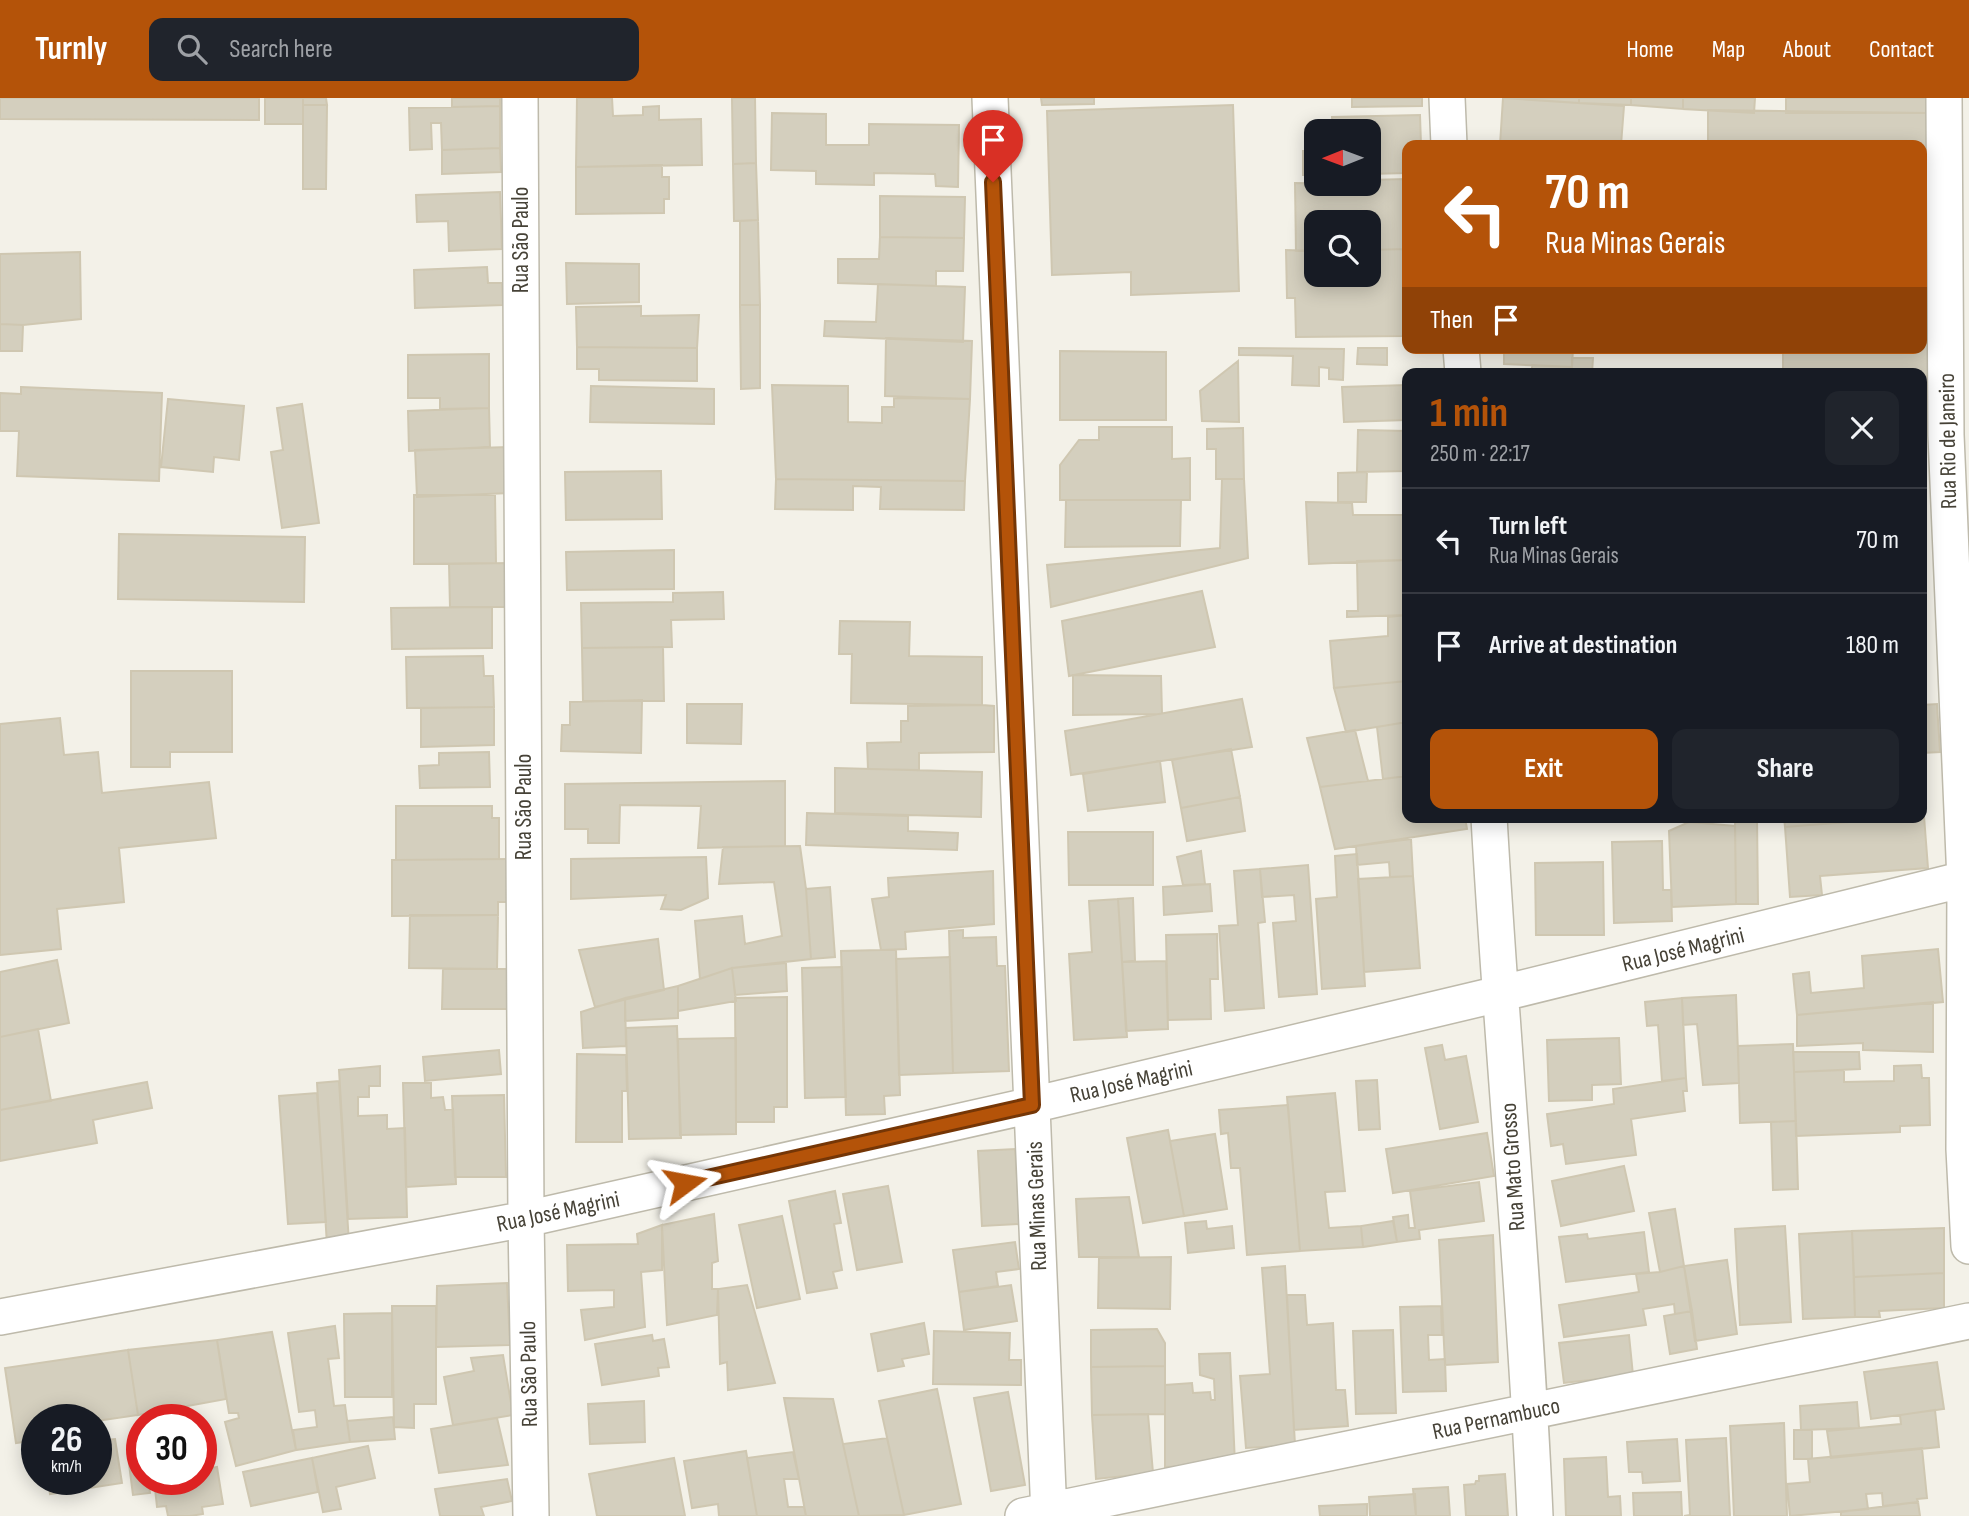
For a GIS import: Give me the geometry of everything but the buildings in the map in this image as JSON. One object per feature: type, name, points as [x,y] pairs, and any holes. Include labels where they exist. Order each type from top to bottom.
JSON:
[{"type":"street","name":"Rua São Paulo","points":[[520,98],[526,1219],[531,1516]]},
{"type":"street","name":"Rua Minas Gerais","points":[[990,98],[1032,1105],[1040,1514]]},
{"type":"street","points":[[1447,98],[1449,140]]},
{"type":"street","name":"Rua Rio de Janeiro","points":[[1944,98],[1957,424],[1967,880],[1969,1246]]},
{"type":"street","name":"Rua Mato Grosso","points":[[1489,823],[1535,1516]]},
{"type":"street","name":"Rua José Magrini","points":[[0,1317],[526,1219],[1032,1105],[1967,880]]},
{"type":"street","name":"Rua Pernambuco","points":[[1040,1514],[1969,1321]]},
{"type":"route","points":[[685,1183],[1032,1105],[993,182]]}]
